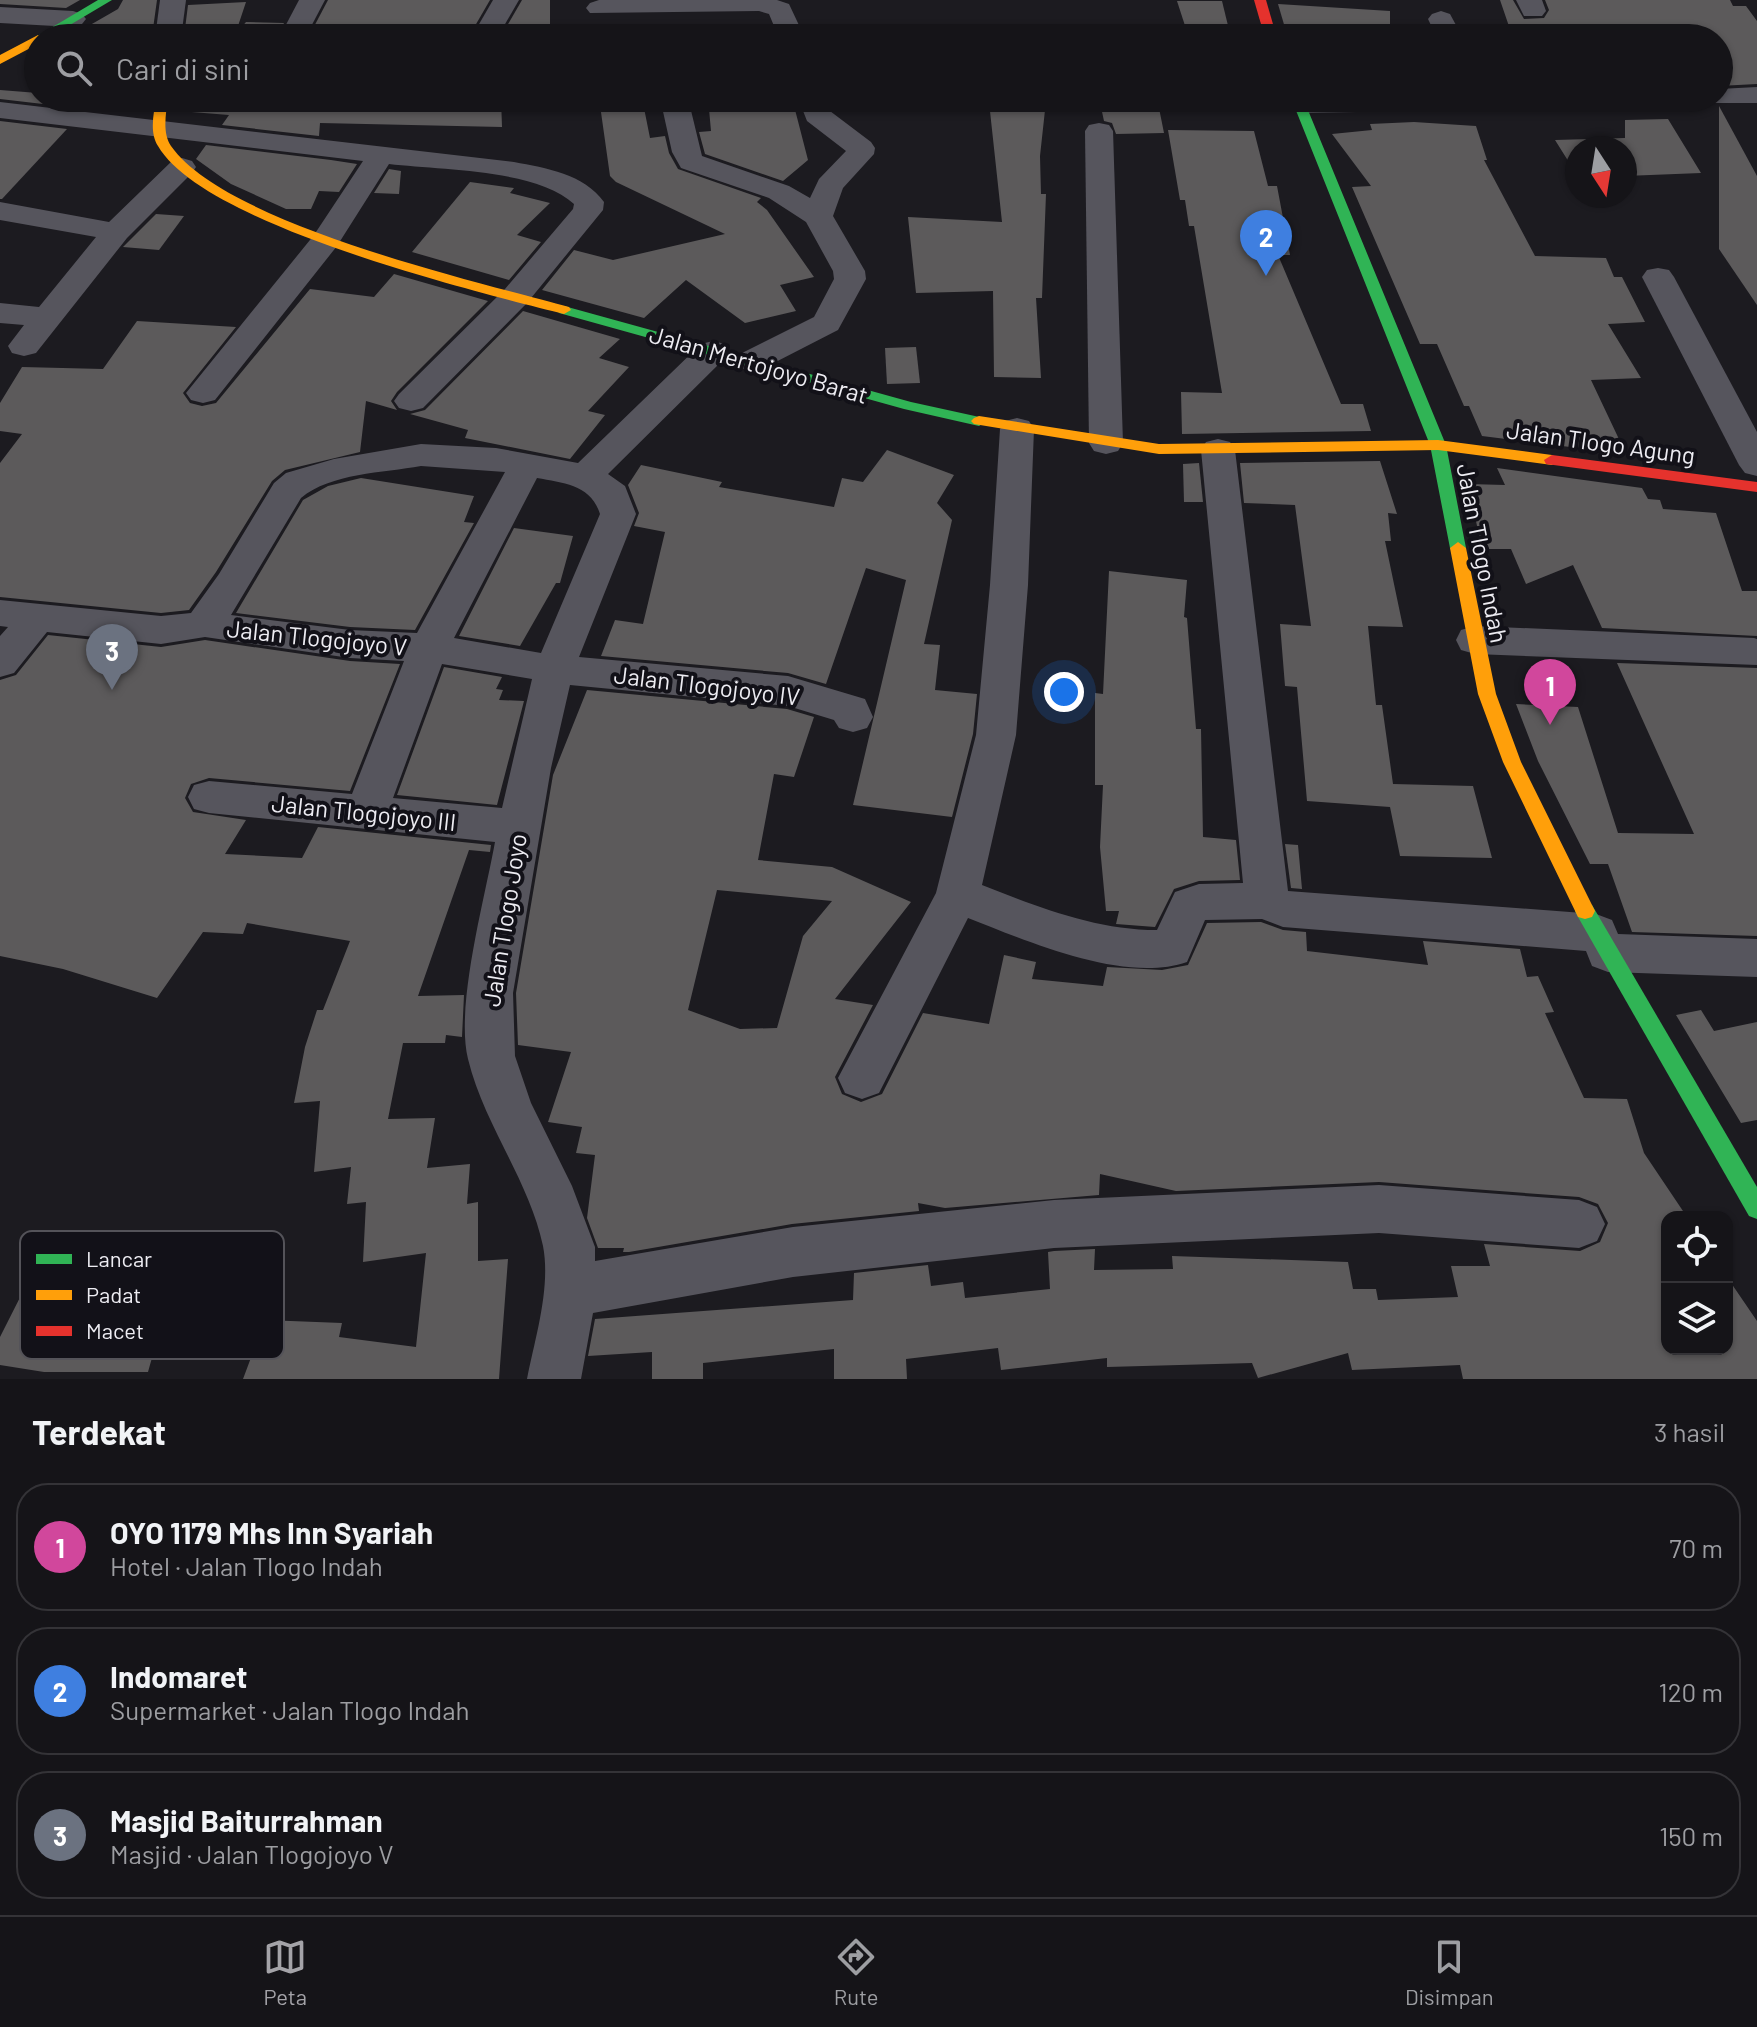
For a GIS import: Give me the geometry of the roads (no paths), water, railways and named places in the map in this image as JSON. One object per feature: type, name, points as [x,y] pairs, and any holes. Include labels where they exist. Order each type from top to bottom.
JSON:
[{"type":"street","points":[[64,24],[106,0]]},
{"type":"street","points":[[170,24],[173,0]]},
{"type":"street","points":[[299,24],[312,0]]},
{"type":"street","points":[[492,24],[506,0]]},
{"type":"street","points":[[1260,0],[1267,24]]},
{"type":"street","points":[[599,8],[657,17],[772,5],[780,9],[786,24]]},
{"type":"street","points":[[0,15],[73,19]]},
{"type":"street","points":[[0,60],[24,46]]},
{"type":"street","points":[[0,110],[159,126],[507,170],[552,181],[585,196],[589,202],[588,210],[516,296],[411,401]]},
{"type":"street","points":[[159,126],[160,112]]},
{"type":"street","points":[[678,112],[691,162],[779,192],[818,216],[849,271],[850,279],[827,323],[752,361]]},
{"type":"street","points":[[816,112],[861,148],[860,154],[829,185],[818,216]]},
{"type":"street","name":"Jalan Tlogo Indah","points":[[1303,112],[1438,445],[1487,694],[1512,762],[1602,943],[1757,1208]]},
{"type":"street","name":"Jalan Mertojoyo Barat","points":[[159,126],[164,146],[182,167],[218,194],[326,240],[909,406],[1017,429],[1159,449],[1438,445]]},
{"type":"street","points":[[1099,131],[1106,443]]},
{"type":"street","points":[[203,393],[326,240],[382,153]]},
{"type":"street","points":[[24,346],[116,232],[182,167]]},
{"type":"street","points":[[779,192],[829,185]]},
{"type":"street","points":[[0,211],[116,232]]},
{"type":"street","points":[[1658,277],[1757,465]]},
{"type":"street","points":[[0,313],[48,317]]},
{"type":"street","points":[[0,663],[18,616],[161,630],[180,630],[206,622],[233,583],[287,491],[299,481],[334,470],[421,455],[485,458],[586,476],[713,351]]},
{"type":"street","points":[[862,1078],[958,894],[996,735],[1009,585],[1017,429]]},
{"type":"street","name":"Jalan Tlogo Agung","points":[[1438,445],[1757,487]]},
{"type":"street","points":[[1218,450],[1267,901]]},
{"type":"street","name":"Jalan Tlogojoyo V","points":[[429,648],[527,464]]},
{"type":"street","name":"Jalan Tlogo Joyo","points":[[554,1379],[570,1291],[569,1247],[560,1218],[508,1107],[491,1056],[488,1028],[490,993],[519,827],[554,669],[618,514],[612,494],[586,476]]},
{"type":"street","name":"Jalan Tlogojoyo V","points":[[206,622],[217,627],[350,644],[429,648],[554,669]]},
{"type":"street","points":[[1475,640],[1754,652]]},
{"type":"street","points":[[366,812],[429,648]]},
{"type":"street","name":"Jalan Tlogojoyo IV","points":[[554,669],[788,691],[851,710],[853,717]]},
{"type":"street","name":"Jalan Tlogojoyo III","points":[[209,797],[519,827]]},
{"type":"street","points":[[958,894],[1048,930],[1153,950],[1171,949],[1176,942],[1184,911],[1191,905],[1199,902],[1267,901],[1283,909],[1757,958]]},
{"type":"street","points":[[570,1291],[793,1252],[1054,1224],[1379,1209],[1579,1224]]},
{"type":"place","name":"Indomaret","points":[[1266,276]]},
{"type":"place","name":"Masjid Baiturrahman","points":[[112,690]]},
{"type":"place","name":"OYO 1179 Mhs Inn Syariah","points":[[1550,725]]}]
